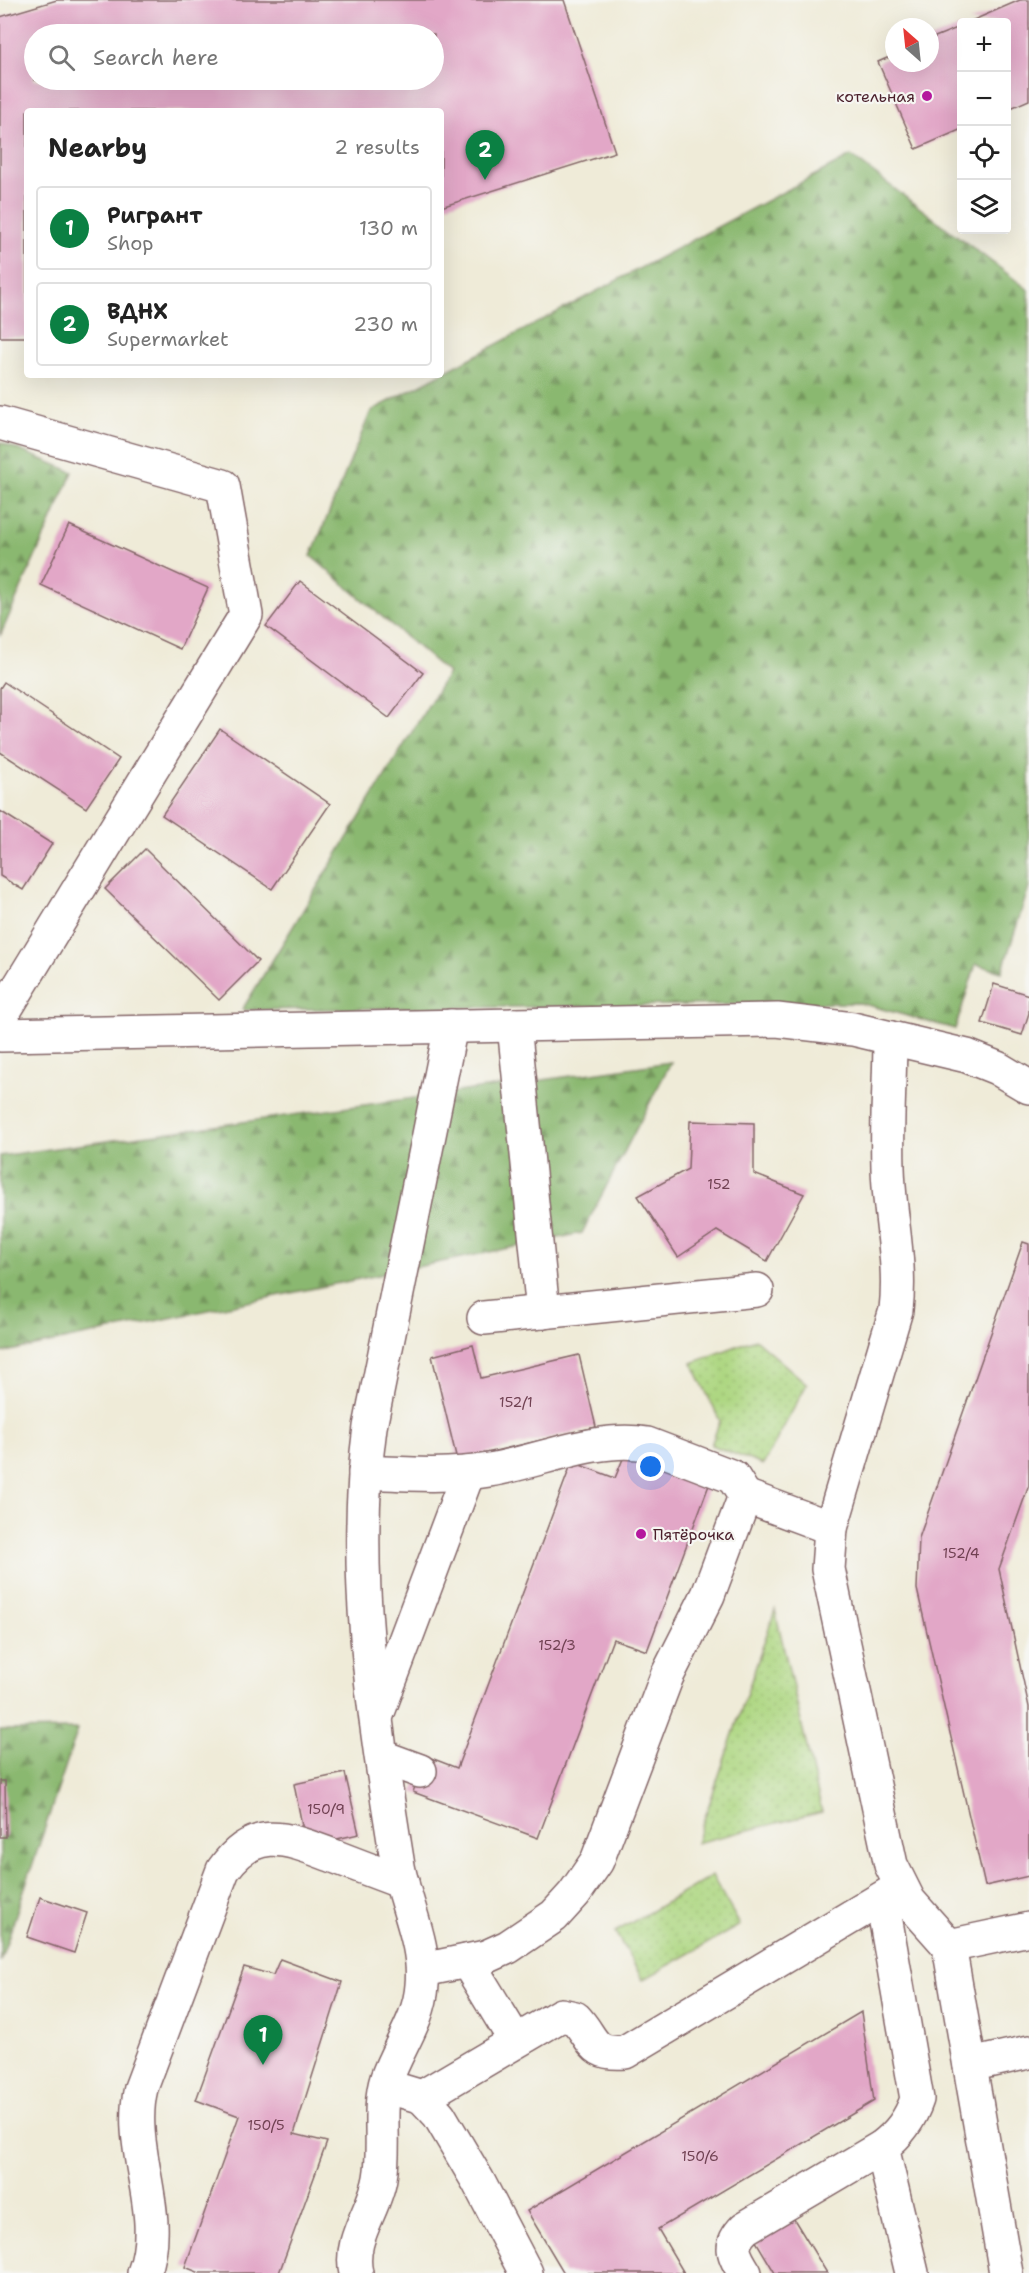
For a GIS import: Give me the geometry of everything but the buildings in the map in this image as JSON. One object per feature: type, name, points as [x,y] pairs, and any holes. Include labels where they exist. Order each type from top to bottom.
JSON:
[{"type":"street","points":[[0,423],[224,486],[246,615],[0,1018]]},
{"type":"street","points":[[0,1035],[777,1020],[853,1029],[978,1060],[997,1068],[1029,1087]]},
{"type":"street","points":[[514,1025],[543,1312]]},
{"type":"street","points":[[356,2273],[358,2238],[377,2193],[380,2178],[385,2088],[419,2005],[423,1970],[402,1882],[365,1628],[365,1472],[370,1427],[451,1026]]},
{"type":"street","points":[[745,2273],[733,2248],[735,2238],[745,2228],[882,2147],[907,2122],[917,2099],[891,1893],[891,1865],[831,1592],[828,1569],[831,1528],[896,1310],[899,1288],[899,1267],[888,1183],[890,1038]]},
{"type":"street","points":[[484,1318],[757,1290]]},
{"type":"street","points":[[365,1472],[430,1475],[468,1473],[506,1467],[604,1443],[632,1442],[647,1444],[733,1477],[745,1496],[831,1528]]},
{"type":"street","points":[[376,1716],[468,1473]]},
{"type":"street","points":[[423,1970],[467,1961],[508,1947],[534,1931],[574,1894],[597,1861],[667,1676],[708,1595],[745,1496]]},
{"type":"street","points":[[382,1757],[420,1771]]},
{"type":"street","points":[[144,2273],[152,2245],[152,2226],[136,2126],[136,2107],[141,2088],[223,1870],[230,1861],[253,1844],[286,1839],[402,1882]]},
{"type":"street","points":[[891,1893],[909,1901],[948,1946],[1006,2273]]},
{"type":"street","points":[[422,2097],[553,2018],[569,2016],[580,2024],[594,2046],[603,2051],[625,2052],[891,1893]]},
{"type":"street","points":[[948,1946],[1029,1929]]},
{"type":"street","points":[[467,1961],[515,2040]]},
{"type":"street","points":[[970,2065],[1029,2052]]},
{"type":"street","points":[[385,2088],[422,2097],[439,2115],[478,2181],[525,2273]]},
{"type":"street","points":[[882,2147],[912,2273]]},
{"type":"green space","points":[[851,156],[1029,290],[1029,887],[1002,972],[976,964],[955,1029],[860,1003],[242,1010],[448,673],[311,556],[371,411],[433,378],[444,378],[444,372]]},
{"type":"green space","points":[[0,442],[73,472],[0,636]]},
{"type":"green space","points":[[671,1062],[582,1233],[0,1353],[0,1156]]},
{"type":"green space","points":[[755,1339],[807,1384],[763,1465],[711,1445],[720,1421],[692,1363]]},
{"type":"green space","points":[[775,1610],[822,1812],[696,1843]]},
{"type":"green space","points":[[78,1729],[0,1962],[0,1730]]},
{"type":"green space","points":[[712,1876],[740,1925],[643,1980],[615,1932]]},
{"type":"place","name":"котельная","points":[[927,96]]},
{"type":"place","name":"ВДНХ","points":[[485,180]]},
{"type":"place","name":"Пятёрочка","points":[[641,1534]]},
{"type":"place","name":"Ригрант","points":[[263,2065]]}]
